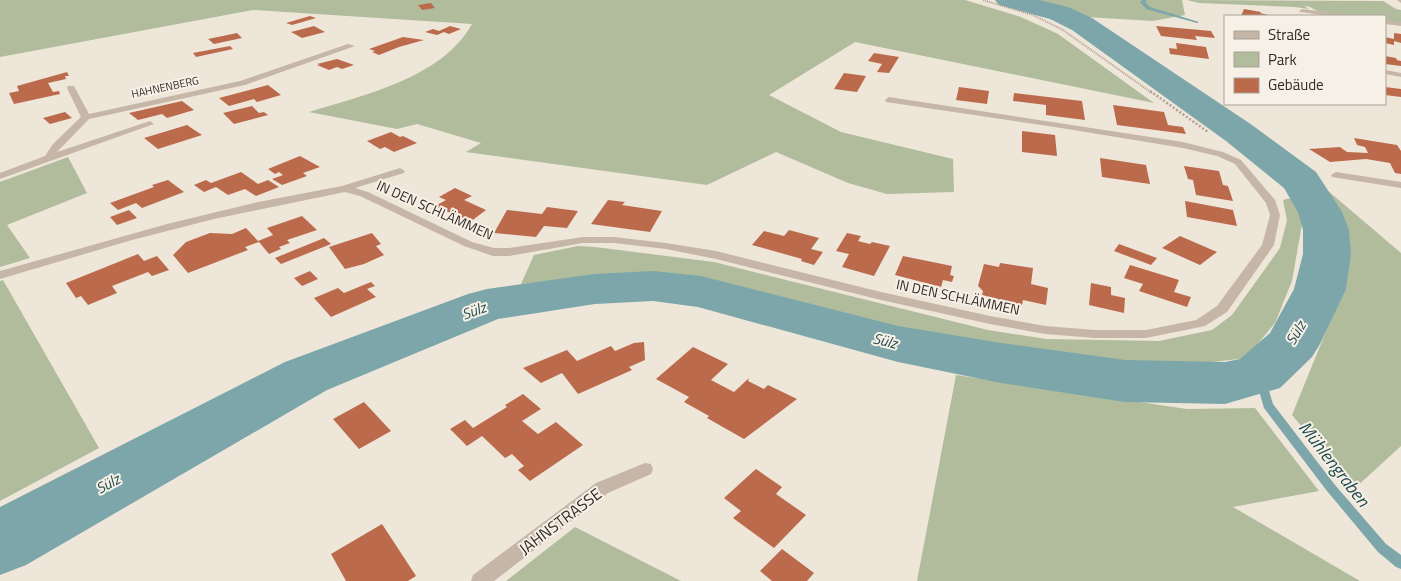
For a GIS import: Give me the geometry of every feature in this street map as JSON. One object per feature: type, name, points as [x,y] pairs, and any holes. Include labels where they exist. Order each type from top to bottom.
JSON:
[{"type":"street","points":[[1302,11],[1336,15]]},
{"type":"street","points":[[1386,22],[1401,24]]},
{"type":"street","name":"HAHNENBERG","points":[[86,117],[242,83],[351,46]]},
{"type":"street","points":[[1386,72],[1401,75]]},
{"type":"street","points":[[48,158],[56,146],[86,117],[72,88]]},
{"type":"street","name":"IN DEN SCHLÄMMEN","points":[[345,190],[364,194],[468,244],[493,252],[509,252],[583,240],[614,240],[666,246],[716,255],[890,298],[990,320],[1045,330],[1095,334],[1146,334],[1200,323],[1222,309],[1268,245],[1275,215],[1271,202],[1238,162],[1208,150],[1061,125],[889,100]]},
{"type":"street","points":[[0,176],[150,124]]},
{"type":"street","name":"IN DEN SCHLÄMMEN","points":[[0,275],[129,236],[216,215],[345,190],[356,184],[400,171]]},
{"type":"street","points":[[1336,175],[1401,185]]},
{"type":"street","name":"JAHNSTRASSE","points":[[480,581],[602,488],[645,469]]},
{"type":"path","points":[[983,0],[1033,15],[1063,30],[1213,135]]},
{"type":"green space","points":[[0,0],[965,0],[1021,17],[1058,34],[1154,103],[855,42],[769,95],[841,132],[953,159],[954,192],[887,194],[848,183],[776,152],[707,185],[466,152],[481,143],[417,124],[397,129],[309,112],[377,91],[422,71],[442,58],[459,43],[472,24],[253,10],[0,57]]},
{"type":"green space","points":[[1036,0],[1182,0],[1185,15],[1153,21],[1086,17]]},
{"type":"green space","points":[[1187,0],[1383,1],[1401,10],[1401,23],[1386,20],[1386,15],[1333,14],[1306,6],[1304,6],[1309,9],[1199,3]]},
{"type":"green space","points":[[68,157],[87,193],[7,225],[30,258],[0,267],[0,182]]},
{"type":"green space","points":[[1327,190],[1401,253],[1401,446],[1354,489],[1292,415],[1342,292],[1349,240],[1316,193]]},
{"type":"green space","points":[[1296,197],[1302,224],[1292,281],[1275,323],[1246,358],[1163,368],[1064,359],[914,332],[707,278],[640,276],[521,284],[534,255],[578,246],[595,247],[714,262],[988,330],[1046,339],[1159,341],[1212,330],[1232,315],[1280,248],[1287,220],[1283,200]]},
{"type":"green space","points":[[3,280],[99,448],[0,501],[0,281]]},
{"type":"green space","points":[[956,375],[1187,409],[1255,408],[1319,491],[1233,507],[1360,581],[917,581]]},
{"type":"green space","points":[[575,527],[681,581],[506,581]]},
{"type":"building","points":[[431,3],[435,8],[422,10],[418,5]]},
{"type":"building","points":[[1244,9],[1269,15],[1241,15]]},
{"type":"building","points":[[310,16],[316,18],[292,25],[286,23]]},
{"type":"building","points":[[314,26],[325,32],[302,38],[291,32]]},
{"type":"building","points":[[450,26],[461,29],[449,34],[444,32],[437,35],[425,32],[433,29],[439,31]]},
{"type":"building","points":[[1156,26],[1211,31],[1215,38],[1195,36],[1197,40],[1161,36]]},
{"type":"building","points":[[237,33],[242,38],[214,44],[208,39]]},
{"type":"building","points":[[1394,33],[1401,34],[1401,43],[1394,41],[1394,45],[1386,43],[1386,37],[1394,39]]},
{"type":"building","points":[[403,37],[424,40],[379,55],[369,49]]},
{"type":"building","points":[[1176,43],[1206,47],[1209,59],[1170,54],[1169,48],[1177,49]]},
{"type":"building","points":[[230,46],[233,49],[196,57],[193,53]]},
{"type":"building","points":[[874,53],[899,57],[889,73],[877,72],[882,64],[868,61]]},
{"type":"building","points":[[1386,56],[1401,61],[1401,66],[1386,64]]},
{"type":"building","points":[[337,59],[354,65],[342,69],[337,67],[329,70],[317,65],[320,65],[317,64]]},
{"type":"building","points":[[67,72],[69,76],[65,76],[66,79],[48,83],[53,92],[59,91],[60,94],[14,104],[9,93],[19,91],[17,86]]},
{"type":"building","points":[[844,73],[866,76],[857,92],[834,89]]},
{"type":"building","points":[[268,85],[281,95],[257,102],[254,99],[229,106],[219,98]]},
{"type":"building","points":[[959,87],[989,91],[987,104],[956,100]]},
{"type":"building","points":[[1386,87],[1401,89],[1401,97],[1386,95]]},
{"type":"building","points":[[1014,93],[1082,101],[1085,120],[1046,115],[1046,105],[1013,101]]},
{"type":"building","points":[[182,101],[194,110],[167,118],[162,114],[138,120],[129,113]]},
{"type":"building","points":[[1113,105],[1164,112],[1168,125],[1183,127],[1186,134],[1117,125]]},
{"type":"building","points":[[252,106],[259,113],[264,112],[268,115],[234,124],[223,113]]},
{"type":"building","points":[[65,112],[72,118],[50,124],[43,118]]},
{"type":"building","points":[[187,125],[202,135],[158,149],[144,138]]},
{"type":"building","points":[[1022,131],[1055,135],[1057,156],[1022,152]]},
{"type":"building","points":[[391,132],[417,143],[394,152],[385,147],[380,149],[367,141]]},
{"type":"building","points":[[1354,138],[1397,145],[1401,151],[1401,174],[1395,173],[1390,163],[1366,159],[1330,162],[1309,149],[1340,147],[1347,152],[1368,153],[1365,147],[1357,145]]},
{"type":"building","points":[[300,156],[320,167],[303,173],[307,176],[282,185],[272,179],[283,175],[279,172],[275,174],[268,169]]},
{"type":"building","points":[[1100,158],[1146,165],[1150,184],[1102,177]]},
{"type":"building","points":[[1184,166],[1219,171],[1223,185],[1228,186],[1233,201],[1196,195],[1193,180],[1188,179]]},
{"type":"building","points":[[241,172],[258,184],[268,180],[279,187],[256,196],[245,189],[228,195],[216,187],[204,192],[194,185],[206,180],[211,183]]},
{"type":"building","points":[[168,180],[184,192],[142,208],[136,203],[118,210],[110,203],[154,187],[152,185]]},
{"type":"building","points":[[455,188],[472,196],[464,200],[486,210],[470,222],[435,206],[446,200],[439,197]]},
{"type":"building","points":[[608,200],[625,202],[622,205],[662,211],[650,232],[591,224]]},
{"type":"building","points":[[1185,201],[1233,210],[1237,226],[1187,217]]},
{"type":"building","points":[[547,207],[578,211],[567,228],[544,226],[536,237],[494,233],[507,210],[542,214]]},
{"type":"building","points":[[129,210],[137,218],[117,225],[110,217]]},
{"type":"building","points":[[302,216],[317,230],[287,240],[290,243],[279,247],[281,249],[269,254],[259,242],[245,247],[248,250],[188,273],[173,255],[186,242],[210,233],[232,234],[246,228],[258,241],[273,235],[267,228]]},
{"type":"building","points":[[789,230],[819,238],[811,249],[823,252],[814,265],[801,261],[802,259],[752,245],[764,231],[784,236]]},
{"type":"building","points":[[372,233],[381,244],[376,246],[384,255],[364,264],[345,269],[329,247]]},
{"type":"building","points":[[847,233],[861,236],[858,241],[890,246],[874,276],[842,267],[849,254],[836,251]]},
{"type":"building","points":[[1180,236],[1217,252],[1200,265],[1162,248]]},
{"type":"building","points":[[324,238],[331,244],[281,264],[275,258]]},
{"type":"building","points":[[1119,244],[1157,258],[1151,265],[1114,251]]},
{"type":"building","points":[[138,254],[144,261],[157,256],[169,270],[152,276],[148,272],[112,286],[117,293],[88,305],[81,296],[76,298],[66,283]]},
{"type":"building","points":[[903,256],[952,266],[950,275],[954,276],[952,282],[943,280],[941,287],[895,275]]},
{"type":"building","points":[[1000,263],[1033,268],[1031,284],[1048,288],[1046,305],[1023,300],[1022,305],[982,295],[983,291],[978,286],[984,264],[999,267]]},
{"type":"building","points":[[1130,265],[1179,280],[1174,292],[1191,297],[1187,307],[1139,291],[1143,284],[1124,278]]},
{"type":"building","points":[[310,271],[318,279],[302,286],[294,278]]},
{"type":"building","points":[[371,282],[375,286],[367,289],[376,297],[331,317],[314,298],[338,288],[344,293]]},
{"type":"building","points":[[1091,283],[1111,287],[1111,295],[1125,298],[1124,313],[1089,305]]},
{"type":"building","points":[[644,342],[645,360],[629,367],[632,370],[578,394],[562,373],[541,383],[523,368],[567,350],[577,361],[611,346],[615,351],[634,343]]},
{"type":"building","points":[[693,347],[728,364],[711,380],[734,392],[749,378],[748,381],[764,389],[768,385],[797,399],[744,439],[707,418],[709,416],[684,402],[689,397],[656,379]]},
{"type":"building","points":[[523,394],[541,409],[522,421],[538,434],[556,422],[583,445],[530,481],[518,470],[524,466],[512,454],[505,458],[482,436],[467,446],[450,429],[465,420],[473,428],[507,407],[505,405]]},
{"type":"building","points":[[364,402],[391,431],[359,449],[333,419]]},
{"type":"building","points":[[756,469],[782,487],[776,494],[806,515],[774,548],[733,518],[741,511],[724,498]]},
{"type":"building","points":[[382,524],[416,576],[408,581],[346,581],[331,554]]},
{"type":"building","points":[[782,549],[814,573],[807,581],[772,581],[760,571]]},
{"type":"waterway","name":"Sülz","points":[[0,543],[306,376],[487,305],[595,289],[653,286],[701,292],[898,344],[1001,363],[1125,381],[1225,383],[1259,374],[1292,344],[1320,289],[1327,254],[1326,230],[1320,212],[1301,181],[1239,133],[1082,24],[1059,13],[1008,0]]},
{"type":"waterway","points":[[1145,0],[1142,2],[1148,8],[1197,22]]},
{"type":"waterway","name":"Mühlengraben","points":[[1259,374],[1268,405],[1331,488],[1382,548],[1401,563]]}]
